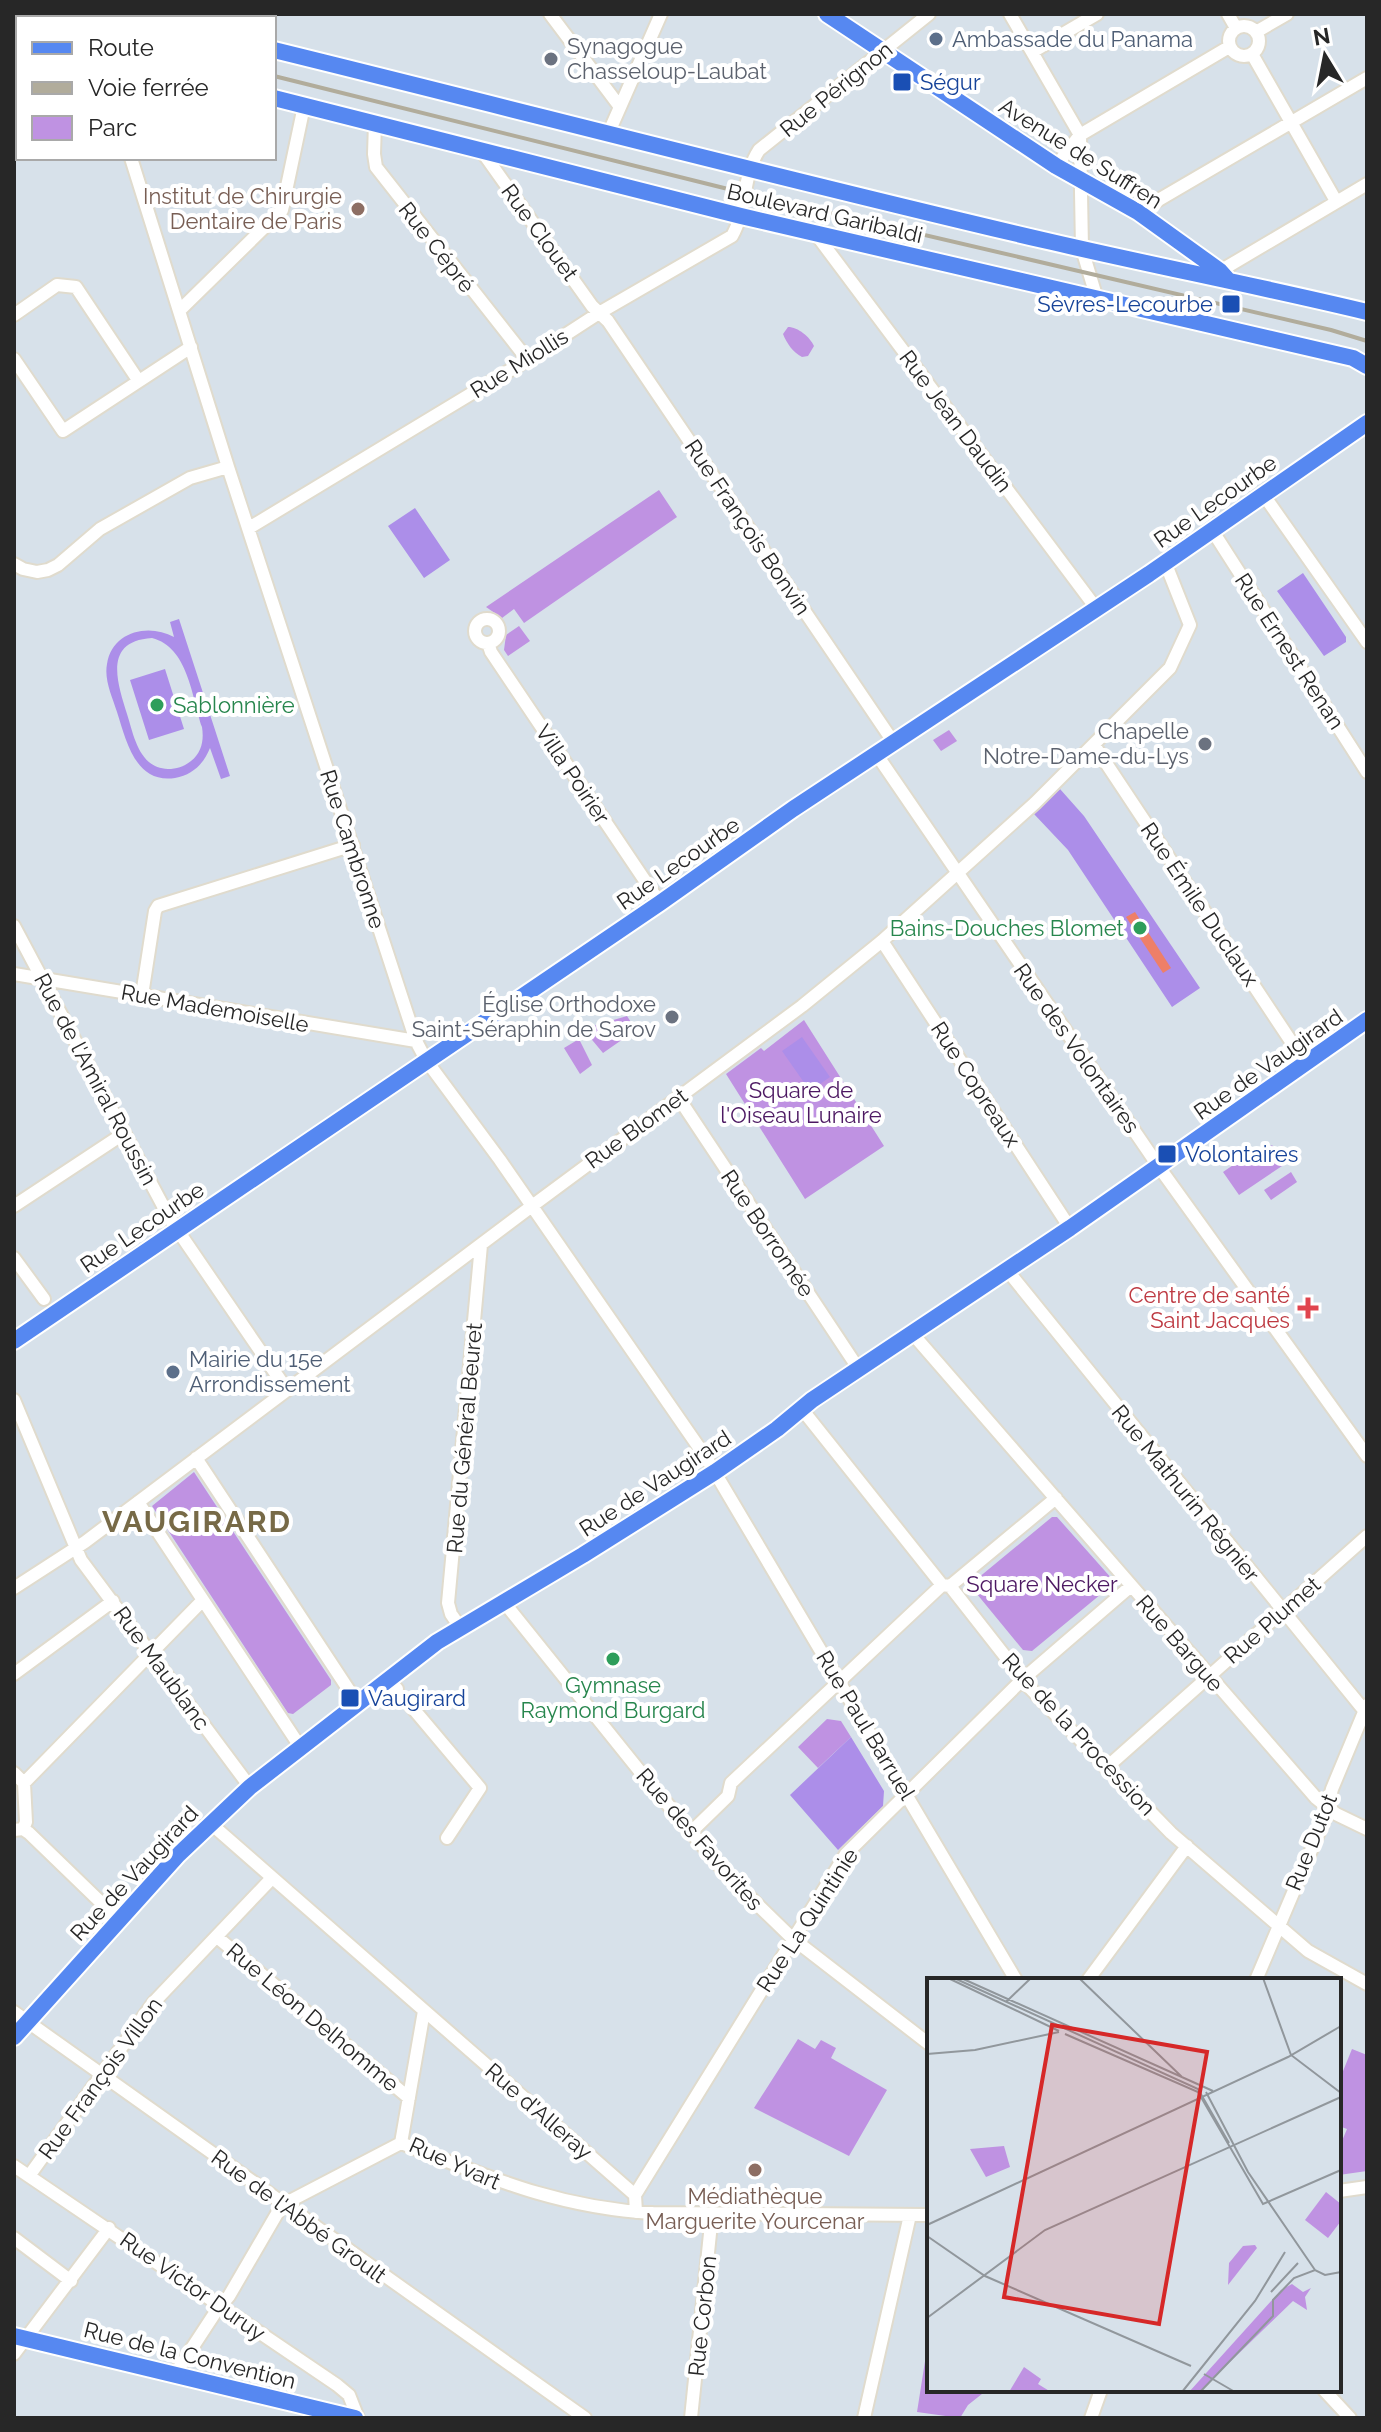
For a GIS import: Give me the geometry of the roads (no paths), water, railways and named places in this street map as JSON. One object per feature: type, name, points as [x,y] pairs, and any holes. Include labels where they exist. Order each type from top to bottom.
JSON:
[{"type":"main road","name":"Avenue de Suffren","points":[[827,14],[1056,166],[1138,212],[1224,276]]},
{"type":"main road","name":"Boulevard Garibaldi","points":[[276,50],[751,170],[1082,249],[1224,276],[1367,312]]},
{"type":"main road","name":"Boulevard Garibaldi","points":[[276,99],[741,216],[1353,358],[1367,366]]},
{"type":"main road","name":"Rue Lecourbe","points":[[14,1341],[660,903],[793,809],[1165,562],[1367,423]]},
{"type":"main road","name":"Rue de Vaugirard","points":[[14,2037],[21,2017],[119,1920],[210,1823],[250,1787],[358,1704],[393,1685],[460,1627],[715,1472],[858,1368],[1070,1228],[1367,1020]]},
{"type":"main road","name":"Rue de la Convention","points":[[20,2337],[356,2418]]},
{"type":"street","points":[[550,14],[620,107]]},
{"type":"street","points":[[609,132],[661,14]]},
{"type":"street","name":"Rue Pérignon","points":[[751,170],[759,150],[929,14]]},
{"type":"street","points":[[1010,14],[1080,135],[1082,249],[1097,299]]},
{"type":"street","points":[[1032,52],[1097,14]]},
{"type":"street","points":[[1228,14],[1236,28]]},
{"type":"street","points":[[1256,32],[1287,14]]},
{"type":"street","points":[[1248,27],[1256,32],[1259,44],[1252,54],[1240,56],[1229,47],[1230,35],[1236,28],[1248,27]]},
{"type":"street","points":[[1056,166],[1080,135],[1229,47]]},
{"type":"street","points":[[1252,54],[1336,201]]},
{"type":"street","points":[[1138,212],[1367,78]]},
{"type":"street","points":[[179,311],[282,210],[304,106]]},
{"type":"street","name":"Rue Cépré","points":[[375,123],[376,167],[527,359]]},
{"type":"street","name":"Rue Clouet","points":[[481,150],[599,313]]},
{"type":"street","name":"Rue Cambronne","points":[[132,160],[228,467],[416,1041],[426,1060],[532,1206],[715,1472]]},
{"type":"street","name":"Rue Miollis","points":[[249,528],[599,313],[732,236],[741,216],[751,170]]},
{"type":"street","points":[[1224,276],[1336,201],[1367,184]]},
{"type":"street","name":"Rue Jean Daudin","points":[[815,233],[1096,608]]},
{"type":"street","points":[[14,315],[57,285],[76,287],[138,380]]},
{"type":"street","name":"Rue François Bonvin","points":[[599,313],[608,321],[894,743]]},
{"type":"street","points":[[14,359],[63,431],[191,347]]},
{"type":"street","points":[[14,564],[23,569],[48,570],[100,529],[190,478],[228,467]]},
{"type":"street","points":[[1263,494],[1367,642]]},
{"type":"street","name":"Rue Ernest Renan","points":[[1212,530],[1367,772]]},
{"type":"street","name":"Rue Blomet","points":[[14,1588],[76,1548],[802,1006],[958,875],[1170,668],[1190,625],[1165,562]]},
{"type":"street","name":"Villa Poirier","points":[[488,643],[491,652],[660,903]]},
{"type":"street","name":"Rue Émile Duclaux","points":[[1094,745],[1306,1064]]},
{"type":"street","name":"Rue des Volontaires","points":[[877,755],[1159,1167],[1367,1456]]},
{"type":"street","points":[[142,995],[158,906],[353,845]]},
{"type":"street","name":"Rue de l'Amiral Roussin","points":[[14,926],[177,1230],[287,1390]]},
{"type":"street","name":"Rue Copreaux","points":[[882,941],[1070,1228]]},
{"type":"street","name":"Rue Mademoiselle","points":[[14,974],[416,1041]]},
{"type":"street","name":"Rue Borromée","points":[[678,1097],[858,1368]]},
{"type":"street","points":[[14,1206],[123,1134]]},
{"type":"street","name":"Rue du Général Beuret","points":[[460,1627],[451,1614],[448,1599],[481,1245]]},
{"type":"street","points":[[14,1258],[44,1299]]},
{"type":"street","name":"Rue Mathurin Régnier","points":[[1007,1270],[1366,1710]]},
{"type":"street","name":"Rue Bargue","points":[[911,1332],[1326,1808],[1367,1829]]},
{"type":"street","name":"Rue Maublanc","points":[[14,1400],[76,1548],[250,1787]]},
{"type":"street","name":"Rue de la Procession","points":[[801,1408],[1023,1679],[1106,1768],[1187,1846],[1308,1951],[1367,1984]]},
{"type":"street","points":[[196,1458],[358,1704]]},
{"type":"street","name":"Rue Paul Barruel","points":[[715,1472],[1015,1978]]},
{"type":"street","points":[[690,1833],[728,1796],[731,1783],[839,1680],[946,1585],[1056,1498]]},
{"type":"street","points":[[138,1502],[301,1748]]},
{"type":"street","name":"Rue Plumet","points":[[1106,1768],[1367,1536]]},
{"type":"street","name":"Rue La Quintinie","points":[[635,2195],[846,1854],[1023,1679],[1131,1586]]},
{"type":"street","points":[[24,1783],[203,1600]]},
{"type":"street","points":[[14,1674],[113,1601]]},
{"type":"street","name":"Rue des Favorites","points":[[503,1601],[690,1833],[730,1878],[792,1938],[927,2042]]},
{"type":"street","points":[[411,1706],[480,1788],[447,1838]]},
{"type":"street","name":"Rue Dutot","points":[[1257,1978],[1366,1710]]},
{"type":"street","points":[[14,1773],[24,1783],[26,1822],[19,1830],[119,1920]]},
{"type":"street","name":"Rue d'Alleray","points":[[210,1823],[635,2195]]},
{"type":"street","points":[[1089,1978],[1187,1846]]},
{"type":"street","name":"Rue François Villon","points":[[29,2176],[154,2002],[272,1878]]},
{"type":"street","name":"Rue Léon Delhomme","points":[[217,1937],[409,2098]]},
{"type":"street","name":"Rue Yvart","points":[[424,2011],[401,2143],[505,2185],[542,2196],[636,2212]]},
{"type":"street","name":"Rue de l'Abbé Groult","points":[[21,2017],[585,2418]]},
{"type":"street","points":[[175,2374],[229,2296],[282,2205],[401,2143]]},
{"type":"street","name":"Rue Victor Duruy","points":[[14,2166],[109,2228],[349,2395],[356,2418]]},
{"type":"street","points":[[1341,2191],[1367,2187]]},
{"type":"street","points":[[635,2195],[636,2212],[927,2215]]},
{"type":"street","name":"Rue Corbon","points":[[691,2418],[712,2214]]},
{"type":"street","points":[[864,2418],[910,2215]]},
{"type":"street","points":[[14,2354],[20,2337],[71,2281],[109,2228]]},
{"type":"street","points":[[14,2238],[71,2281]]},
{"type":"street","points":[[1091,2418],[1100,2392]]},
{"type":"street","points":[[1326,2392],[1350,2418]]},
{"type":"railway","points":[[35,14],[42,16]]},
{"type":"railway","points":[[59,14],[66,16]]},
{"type":"railway","points":[[276,76],[728,189],[1367,341]]},
{"type":"place","name":"Ambassade du Panama","points":[[936,39]]},
{"type":"place","name":"Synagogue Chasseloup-Laubat","points":[[551,59]]},
{"type":"place","name":"Ségur","points":[[902,82]]},
{"type":"place","name":"Institut de Chirurgie Dentaire de Paris","points":[[358,209]]},
{"type":"place","name":"Sèvres-Lecourbe","points":[[1231,304]]},
{"type":"place","name":"Sablonnière","points":[[157,705]]},
{"type":"place","name":"Chapelle Notre-Dame-du-Lys","points":[[1205,744]]},
{"type":"place","name":"Bains-Douches Blomet","points":[[1140,928]]},
{"type":"place","name":"Église Orthodoxe Saint-Séraphin de Sarov","points":[[672,1017]]},
{"type":"place","name":"Volontaires","points":[[1167,1154]]},
{"type":"place","name":"Centre de santé Saint Jacques","points":[[1308,1308]]},
{"type":"place","name":"Mairie du 15e Arrondissement","points":[[173,1372]]},
{"type":"place","name":"Gymnase Raymond Burgard","points":[[613,1659]]},
{"type":"place","name":"Vaugirard","points":[[350,1698]]},
{"type":"place","name":"Médiathèque Marguerite Yourcenar","points":[[755,2170]]},
{"type":"district","name":"VAUGIRARD","points":[[197,1521]]},
{"type":"park label","name":"Square de l'Oiseau Lunaire","points":[[801,1102]]},
{"type":"park label","name":"Square Necker","points":[[1042,1584]]}]
